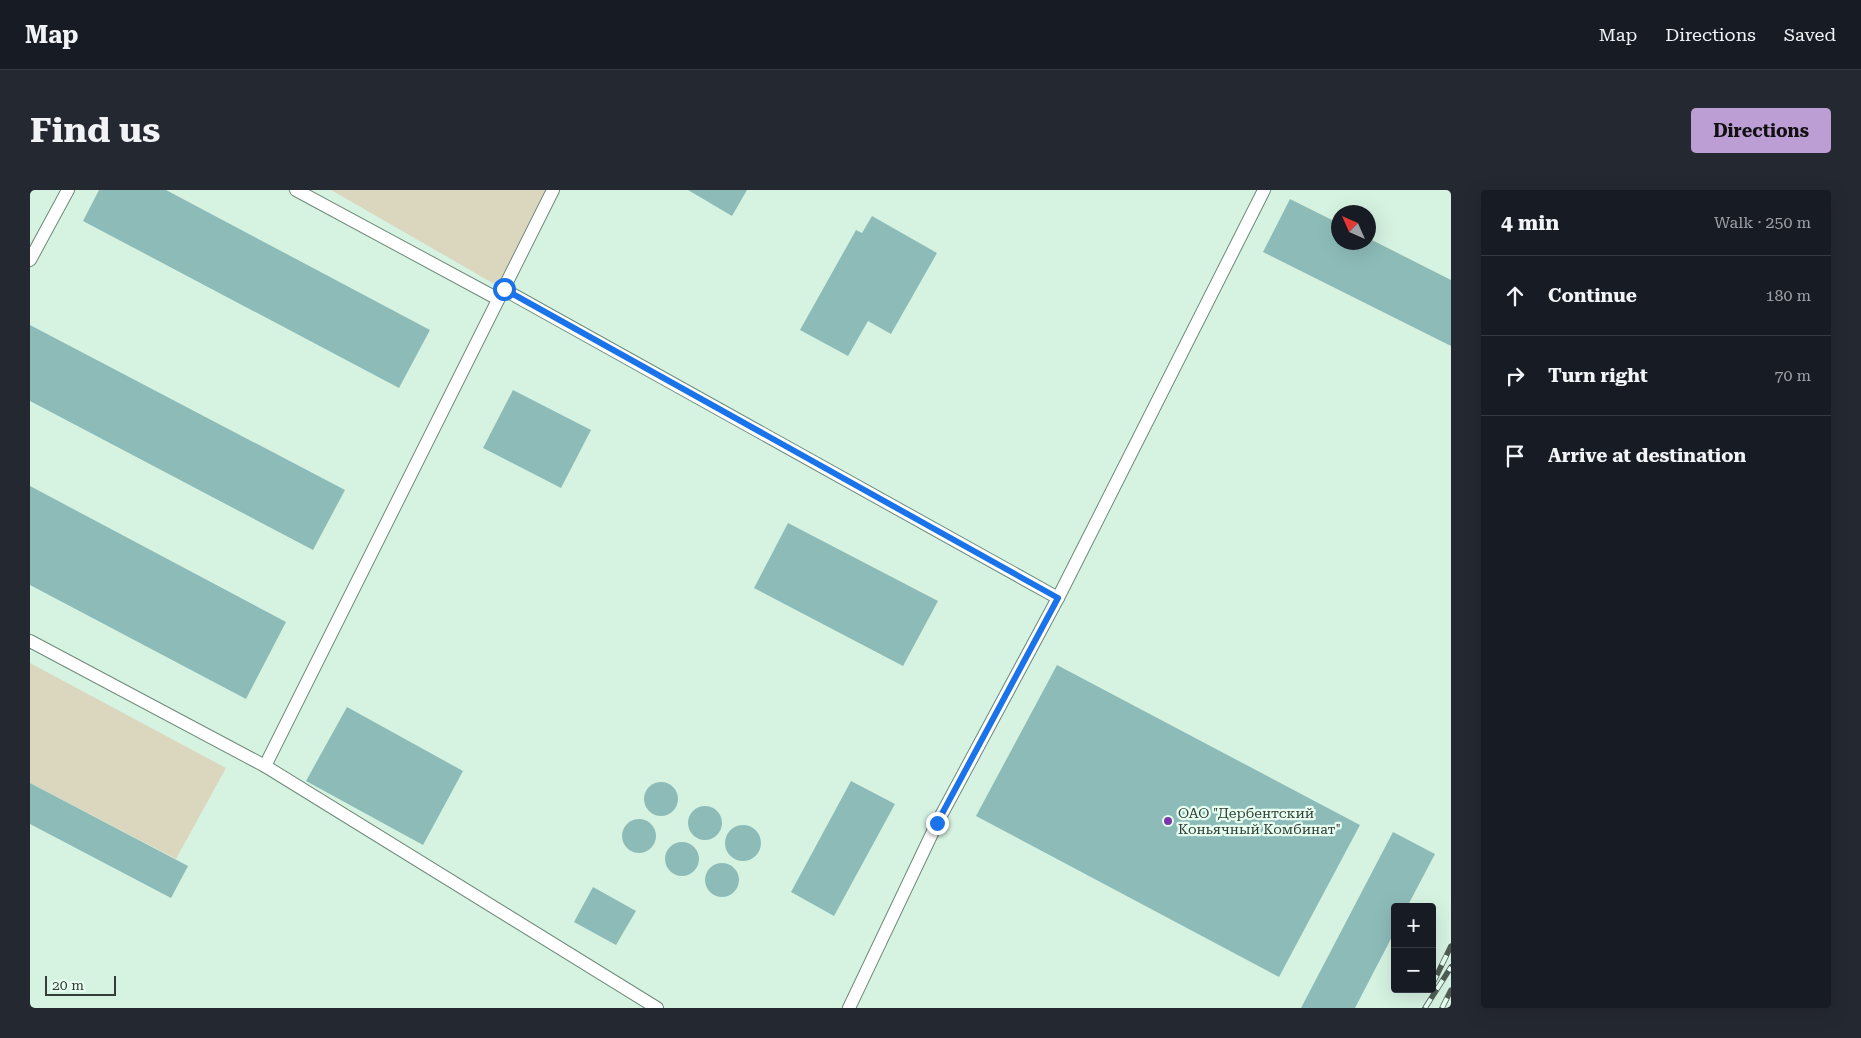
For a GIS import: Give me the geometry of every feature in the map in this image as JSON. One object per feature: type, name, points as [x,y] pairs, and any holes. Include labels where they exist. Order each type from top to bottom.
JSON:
[{"type":"lane","points":[[30,260],[68,190]]},
{"type":"lane","points":[[296,190],[501,294],[1058,598]]},
{"type":"lane","points":[[265,766],[553,190]]},
{"type":"lane","points":[[849,1008],[937,823],[1058,598],[1264,190]]},
{"type":"lane","points":[[30,641],[265,766],[657,1008]]},
{"type":"shaded area","points":[[331,190],[553,190],[503,289]]},
{"type":"shaded area","points":[[30,663],[226,768],[176,859],[30,783]]},
{"type":"building","points":[[99,190],[166,190],[430,330],[399,388],[83,221]]},
{"type":"building","points":[[688,190],[747,190],[732,216]]},
{"type":"building","points":[[1290,199],[1331,220],[1331,250],[1376,250],[1376,242],[1451,280],[1451,346],[1263,252]]},
{"type":"building","points":[[872,216],[937,253],[891,334],[868,321],[848,356],[800,330],[856,230],[862,233]]},
{"type":"building","points":[[30,325],[345,490],[313,550],[30,401]]},
{"type":"building","points":[[513,390],[591,430],[561,488],[483,448]]},
{"type":"building","points":[[30,486],[286,622],[246,699],[30,585]]},
{"type":"building","points":[[788,523],[938,601],[903,666],[754,588]]},
{"type":"building","name":"ОАО \"Дербентский Коньячный Комбинат\"","points":[[1057,665],[1360,825],[1279,977],[976,816]]},
{"type":"building","points":[[347,707],[463,771],[423,845],[306,781]]},
{"type":"building","points":[[851,781],[895,804],[834,916],[791,892]]},
{"type":"building","points":[[661,782],[673,787],[678,799],[673,811],[661,816],[649,811],[644,799],[649,787]]},
{"type":"building","points":[[30,783],[188,866],[171,898],[30,824]]},
{"type":"building","points":[[705,806],[712,807],[717,811],[721,816],[721,830],[717,835],[712,839],[705,840],[698,839],[693,835],[689,830],[688,823],[689,816],[693,811],[698,807]]},
{"type":"building","points":[[639,819],[651,824],[656,836],[651,848],[639,853],[627,848],[622,836],[627,824]]},
{"type":"building","points":[[743,825],[755,831],[761,843],[755,855],[743,861],[731,855],[725,843],[731,831]]},
{"type":"building","points":[[1393,832],[1435,854],[1409,903],[1391,903],[1391,939],[1355,1008],[1301,1008]]},
{"type":"building","points":[[682,842],[694,847],[699,859],[694,871],[682,876],[670,871],[665,859],[670,847]]},
{"type":"building","points":[[722,863],[729,864],[734,868],[738,873],[738,887],[734,892],[729,896],[722,897],[715,896],[710,892],[706,887],[705,880],[706,873],[710,868],[715,864]]},
{"type":"building","points":[[593,887],[636,911],[616,945],[574,922]]},
{"type":"railway","points":[[1436,977],[1451,946]]},
{"type":"railway","points":[[1425,1008],[1451,967]]},
{"type":"railway","points":[[1442,1008],[1451,990]]},
{"type":"place","name":"ОАО \"Дербентский Коньячный Комбинат\"","points":[[1168,821]]},
{"type":"route","points":[[504,289],[1058,598],[937,823]]}]
